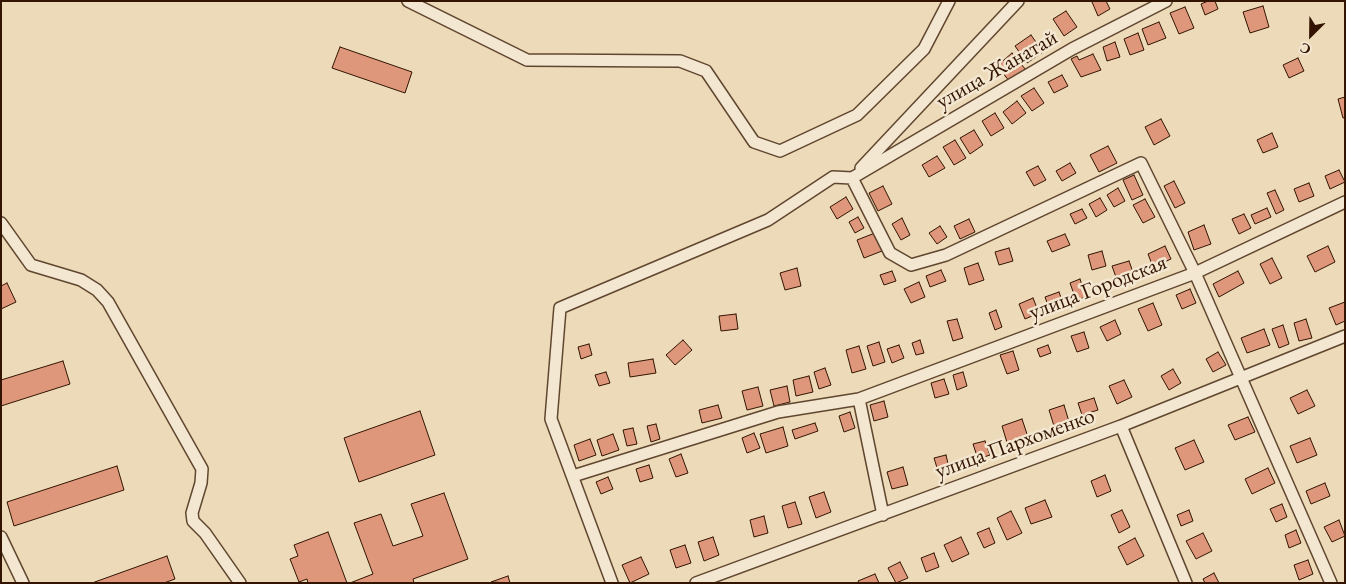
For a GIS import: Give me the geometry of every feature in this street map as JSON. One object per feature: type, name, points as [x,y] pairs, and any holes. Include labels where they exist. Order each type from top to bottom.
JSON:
[{"type":"street","points":[[408,1],[527,60],[680,61],[706,71],[754,142],[780,152],[857,115],[924,49],[949,1]]},
{"type":"street","points":[[612,583],[551,419],[560,308],[768,220],[833,177],[852,178],[1018,1]]},
{"type":"street","name":"улица Жанатай","points":[[852,178],[1072,49],[1166,1]]},
{"type":"street","points":[[852,178],[890,253],[911,265],[946,255],[1141,164],[1195,273],[1331,583]]},
{"type":"street","name":"улица Городская","points":[[573,476],[778,412],[860,399],[1195,273],[1345,202]]},
{"type":"street","points":[[1,223],[31,265],[81,280],[97,290],[108,302],[202,469],[201,483],[192,513],[193,521],[205,533],[240,583]]},
{"type":"street","name":"улица Пархоменко","points":[[696,583],[1120,426],[1345,336]]},
{"type":"street","points":[[860,399],[883,515]]},
{"type":"street","points":[[1120,426],[1186,583]]},
{"type":"street","points":[[1,537],[22,583]]},
{"type":"building","points":[[1106,1],[1110,9],[1098,16],[1092,2]]},
{"type":"building","points":[[1215,1],[1218,9],[1205,15],[1201,4]]},
{"type":"building","points":[[1263,6],[1269,27],[1250,33],[1243,12]]},
{"type":"building","points":[[1185,7],[1194,28],[1179,34],[1170,13]]},
{"type":"building","points":[[1066,11],[1077,27],[1064,36],[1053,19]]},
{"type":"building","points":[[1159,22],[1166,38],[1148,45],[1142,29]]},
{"type":"building","points":[[1138,33],[1144,50],[1130,55],[1124,39]]},
{"type":"building","points":[[1031,35],[1043,52],[1027,63],[1015,46]]},
{"type":"building","points":[[1115,42],[1120,57],[1107,61],[1103,47]]},
{"type":"building","points":[[340,47],[412,72],[405,93],[332,68]]},
{"type":"building","points":[[1012,53],[1026,70],[1010,82],[997,66]]},
{"type":"building","points":[[1093,54],[1101,70],[1081,77],[1071,59],[1077,56],[1079,60]]},
{"type":"building","points":[[1298,58],[1304,71],[1289,78],[1283,65]]},
{"type":"building","points":[[1062,75],[1068,86],[1054,93],[1048,82]]},
{"type":"building","points":[[1034,88],[1044,103],[1032,111],[1021,96]]},
{"type":"building","points":[[1345,97],[1345,118],[1343,118],[1338,99]]},
{"type":"building","points":[[1017,101],[1026,113],[1012,124],[1003,112]]},
{"type":"building","points":[[995,113],[1004,128],[991,136],[982,121]]},
{"type":"building","points":[[1161,119],[1170,136],[1154,145],[1145,127]]},
{"type":"building","points":[[974,130],[983,145],[970,154],[960,138]]},
{"type":"building","points":[[1272,133],[1278,147],[1263,153],[1257,140]]},
{"type":"building","points":[[955,140],[966,158],[954,165],[943,147]]},
{"type":"building","points":[[1108,146],[1117,163],[1099,172],[1090,155]]},
{"type":"building","points":[[937,156],[945,168],[929,177],[922,165]]},
{"type":"building","points":[[1070,163],[1076,173],[1062,181],[1056,171]]},
{"type":"building","points":[[1038,166],[1046,180],[1034,186],[1026,172]]},
{"type":"building","points":[[1339,170],[1345,182],[1330,189],[1325,176]]},
{"type":"building","points":[[1134,175],[1143,195],[1132,200],[1123,180]]},
{"type":"building","points":[[1174,181],[1185,203],[1175,208],[1164,186]]},
{"type":"building","points":[[1309,183],[1314,196],[1299,202],[1294,189]]},
{"type":"building","points":[[883,186],[892,204],[878,211],[869,193]]},
{"type":"building","points":[[1118,188],[1125,201],[1114,207],[1107,195]]},
{"type":"building","points":[[1275,190],[1284,210],[1276,214],[1267,193]]},
{"type":"building","points":[[846,197],[853,209],[837,219],[830,207]]},
{"type":"building","points":[[1100,198],[1107,210],[1096,217],[1089,204]]},
{"type":"building","points":[[1145,199],[1155,217],[1143,223],[1133,205]]},
{"type":"building","points":[[1267,208],[1271,217],[1255,224],[1251,215]]},
{"type":"building","points":[[1082,209],[1087,218],[1075,224],[1070,214]]},
{"type":"building","points":[[1244,214],[1251,228],[1239,234],[1232,219]]},
{"type":"building","points":[[858,217],[864,228],[855,233],[849,222]]},
{"type":"building","points":[[902,218],[910,235],[901,240],[892,224]]},
{"type":"building","points":[[969,219],[975,232],[960,239],[954,226]]},
{"type":"building","points":[[1204,225],[1211,244],[1194,250],[1188,232]]},
{"type":"building","points":[[940,226],[947,237],[937,244],[929,233]]},
{"type":"building","points":[[875,233],[882,251],[864,258],[857,240]]},
{"type":"building","points":[[1065,234],[1070,245],[1052,252],[1047,241]]},
{"type":"building","points":[[1165,246],[1171,259],[1153,267],[1148,254]]},
{"type":"building","points":[[1328,246],[1335,262],[1315,272],[1307,256]]},
{"type":"building","points":[[1009,248],[1013,261],[999,265],[995,252]]},
{"type":"building","points":[[1102,251],[1106,266],[1092,270],[1088,255]]},
{"type":"building","points":[[1272,258],[1282,278],[1270,284],[1260,264]]},
{"type":"building","points":[[1129,261],[1134,275],[1117,280],[1112,266]]},
{"type":"building","points":[[978,263],[984,280],[969,285],[964,268]]},
{"type":"building","points":[[797,268],[801,286],[785,290],[780,273]]},
{"type":"building","points":[[941,270],[946,281],[930,287],[926,276]]},
{"type":"building","points":[[892,271],[896,281],[884,285],[880,275]]},
{"type":"building","points":[[1238,271],[1244,283],[1219,297],[1213,284]]},
{"type":"building","points":[[1080,279],[1086,297],[1076,300],[1070,283]]},
{"type":"building","points":[[919,282],[925,297],[911,303],[904,289]]},
{"type":"building","points":[[7,283],[16,302],[1,309],[1,286]]},
{"type":"building","points":[[1190,289],[1196,303],[1182,309],[1176,295]]},
{"type":"building","points":[[1059,292],[1064,306],[1050,311],[1045,297]]},
{"type":"building","points":[[1033,298],[1039,313],[1025,319],[1019,304]]},
{"type":"building","points":[[1345,302],[1345,321],[1336,325],[1329,308]]},
{"type":"building","points":[[1153,303],[1162,325],[1148,331],[1138,309]]},
{"type":"building","points":[[996,310],[1002,327],[995,330],[989,313]]},
{"type":"building","points":[[736,314],[738,329],[721,331],[719,316]]},
{"type":"building","points":[[957,319],[963,338],[953,341],[947,321]]},
{"type":"building","points":[[1306,319],[1312,338],[1299,341],[1294,323]]},
{"type":"building","points":[[1115,320],[1121,334],[1107,341],[1100,327]]},
{"type":"building","points":[[1283,325],[1289,344],[1279,348],[1272,329]]},
{"type":"building","points":[[1264,329],[1270,345],[1247,353],[1241,338]]},
{"type":"building","points":[[1084,332],[1089,348],[1077,352],[1071,336]]},
{"type":"building","points":[[683,340],[692,350],[675,365],[666,355]]},
{"type":"building","points":[[920,340],[924,353],[916,355],[912,343]]},
{"type":"building","points":[[879,342],[885,362],[873,366],[867,346]]},
{"type":"building","points":[[589,344],[592,355],[581,359],[578,347]]},
{"type":"building","points":[[899,345],[904,358],[892,363],[887,349]]},
{"type":"building","points":[[1048,345],[1051,353],[1040,357],[1037,349]]},
{"type":"building","points":[[859,346],[866,369],[852,373],[846,350]]},
{"type":"building","points":[[1013,351],[1019,370],[1007,374],[1000,355]]},
{"type":"building","points":[[1218,352],[1226,365],[1213,372],[1206,359]]},
{"type":"building","points":[[653,359],[656,373],[630,377],[628,363]]},
{"type":"building","points":[[63,361],[70,384],[1,406],[1,380]]},
{"type":"building","points":[[825,368],[831,385],[819,389],[814,372]]},
{"type":"building","points":[[1173,369],[1181,383],[1169,390],[1161,376]]},
{"type":"building","points":[[606,372],[610,383],[599,386],[595,375]]},
{"type":"building","points":[[963,372],[967,386],[957,390],[953,375]]},
{"type":"building","points":[[809,376],[813,392],[796,396],[793,380]]},
{"type":"building","points":[[944,379],[949,394],[935,398],[931,383]]},
{"type":"building","points":[[1124,380],[1132,397],[1117,404],[1109,386]]},
{"type":"building","points":[[787,386],[790,402],[774,406],[770,390]]},
{"type":"building","points":[[758,387],[763,406],[747,410],[742,391]]},
{"type":"building","points":[[1307,390],[1315,406],[1298,414],[1290,398]]},
{"type":"building","points":[[1094,398],[1098,410],[1082,415],[1078,403]]},
{"type":"building","points":[[884,401],[888,417],[874,421],[870,405]]},
{"type":"building","points":[[718,405],[722,418],[702,423],[699,410]]},
{"type":"building","points":[[1064,405],[1070,425],[1055,429],[1049,410]]},
{"type":"building","points":[[420,411],[435,455],[359,482],[344,438]]},
{"type":"building","points":[[850,412],[855,428],[844,432],[839,416]]},
{"type":"building","points":[[1248,417],[1255,432],[1235,440],[1228,425]]},
{"type":"building","points":[[1022,419],[1030,443],[1009,449],[1002,426]]},
{"type":"building","points":[[815,423],[818,431],[795,439],[792,430]]},
{"type":"building","points":[[656,424],[660,439],[651,442],[647,426]]},
{"type":"building","points":[[783,427],[788,446],[766,453],[760,434]]},
{"type":"building","points":[[633,428],[637,444],[627,446],[623,430]]},
{"type":"building","points":[[754,433],[760,448],[747,453],[742,438]]},
{"type":"building","points":[[613,434],[619,450],[602,456],[597,440]]},
{"type":"building","points":[[1310,438],[1317,455],[1297,463],[1290,446]]},
{"type":"building","points":[[590,439],[596,455],[579,461],[574,445]]},
{"type":"building","points":[[1194,440],[1204,462],[1185,470],[1175,448]]},
{"type":"building","points":[[985,441],[990,455],[978,459],[973,444]]},
{"type":"building","points":[[681,454],[688,473],[676,477],[669,459]]},
{"type":"building","points":[[946,455],[949,468],[938,471],[934,458]]},
{"type":"building","points":[[649,465],[653,478],[640,482],[636,469]]},
{"type":"building","points":[[117,466],[124,490],[14,526],[7,502]]},
{"type":"building","points":[[903,467],[908,485],[892,489],[887,472]]},
{"type":"building","points":[[1268,468],[1275,483],[1252,494],[1245,479]]},
{"type":"building","points":[[1105,475],[1111,491],[1097,497],[1091,481]]},
{"type":"building","points":[[608,477],[613,489],[601,494],[596,482]]},
{"type":"building","points":[[1325,483],[1330,496],[1311,504],[1306,491]]},
{"type":"building","points":[[824,492],[831,512],[816,518],[809,497]]},
{"type":"building","points":[[444,493],[468,559],[413,579],[414,583],[350,583],[373,574],[354,523],[381,514],[393,546],[423,536],[411,504]]},
{"type":"building","points":[[1045,500],[1052,517],[1031,524],[1025,508]]},
{"type":"building","points":[[795,502],[802,524],[788,528],[782,506]]},
{"type":"building","points":[[1282,504],[1287,517],[1276,522],[1270,509]]},
{"type":"building","points":[[1122,510],[1130,527],[1119,533],[1111,515]]},
{"type":"building","points":[[1189,510],[1193,521],[1181,526],[1177,515]]},
{"type":"building","points":[[1011,511],[1022,533],[1007,540],[997,518]]},
{"type":"building","points":[[764,516],[768,533],[754,537],[750,520]]},
{"type":"building","points":[[1339,520],[1345,536],[1332,542],[1324,527]]},
{"type":"building","points":[[989,528],[995,543],[984,548],[977,533]]},
{"type":"building","points":[[1296,530],[1301,543],[1289,548],[1285,535]]},
{"type":"building","points":[[328,532],[347,583],[308,583],[307,579],[299,582],[290,559],[298,556],[294,545]]},
{"type":"building","points":[[1203,533],[1212,551],[1196,559],[1186,541]]},
{"type":"building","points":[[713,537],[719,555],[704,561],[698,542]]},
{"type":"building","points":[[961,537],[969,554],[952,562],[944,545]]},
{"type":"building","points":[[1135,538],[1144,556],[1127,565],[1118,547]]},
{"type":"building","points":[[685,545],[691,563],[676,568],[670,550]]},
{"type":"building","points":[[934,553],[939,567],[926,572],[921,558]]},
{"type":"building","points":[[167,556],[175,579],[164,583],[92,583]]},
{"type":"building","points":[[641,557],[649,574],[630,583],[622,565]]},
{"type":"building","points":[[1308,560],[1313,574],[1299,580],[1294,565]]},
{"type":"building","points":[[900,562],[908,578],[896,583],[888,568]]},
{"type":"building","points":[[1214,573],[1219,583],[1205,583],[1203,579]]},
{"type":"building","points":[[875,574],[879,583],[859,583],[858,581]]},
{"type":"building","points":[[508,576],[510,583],[491,582]]}]
